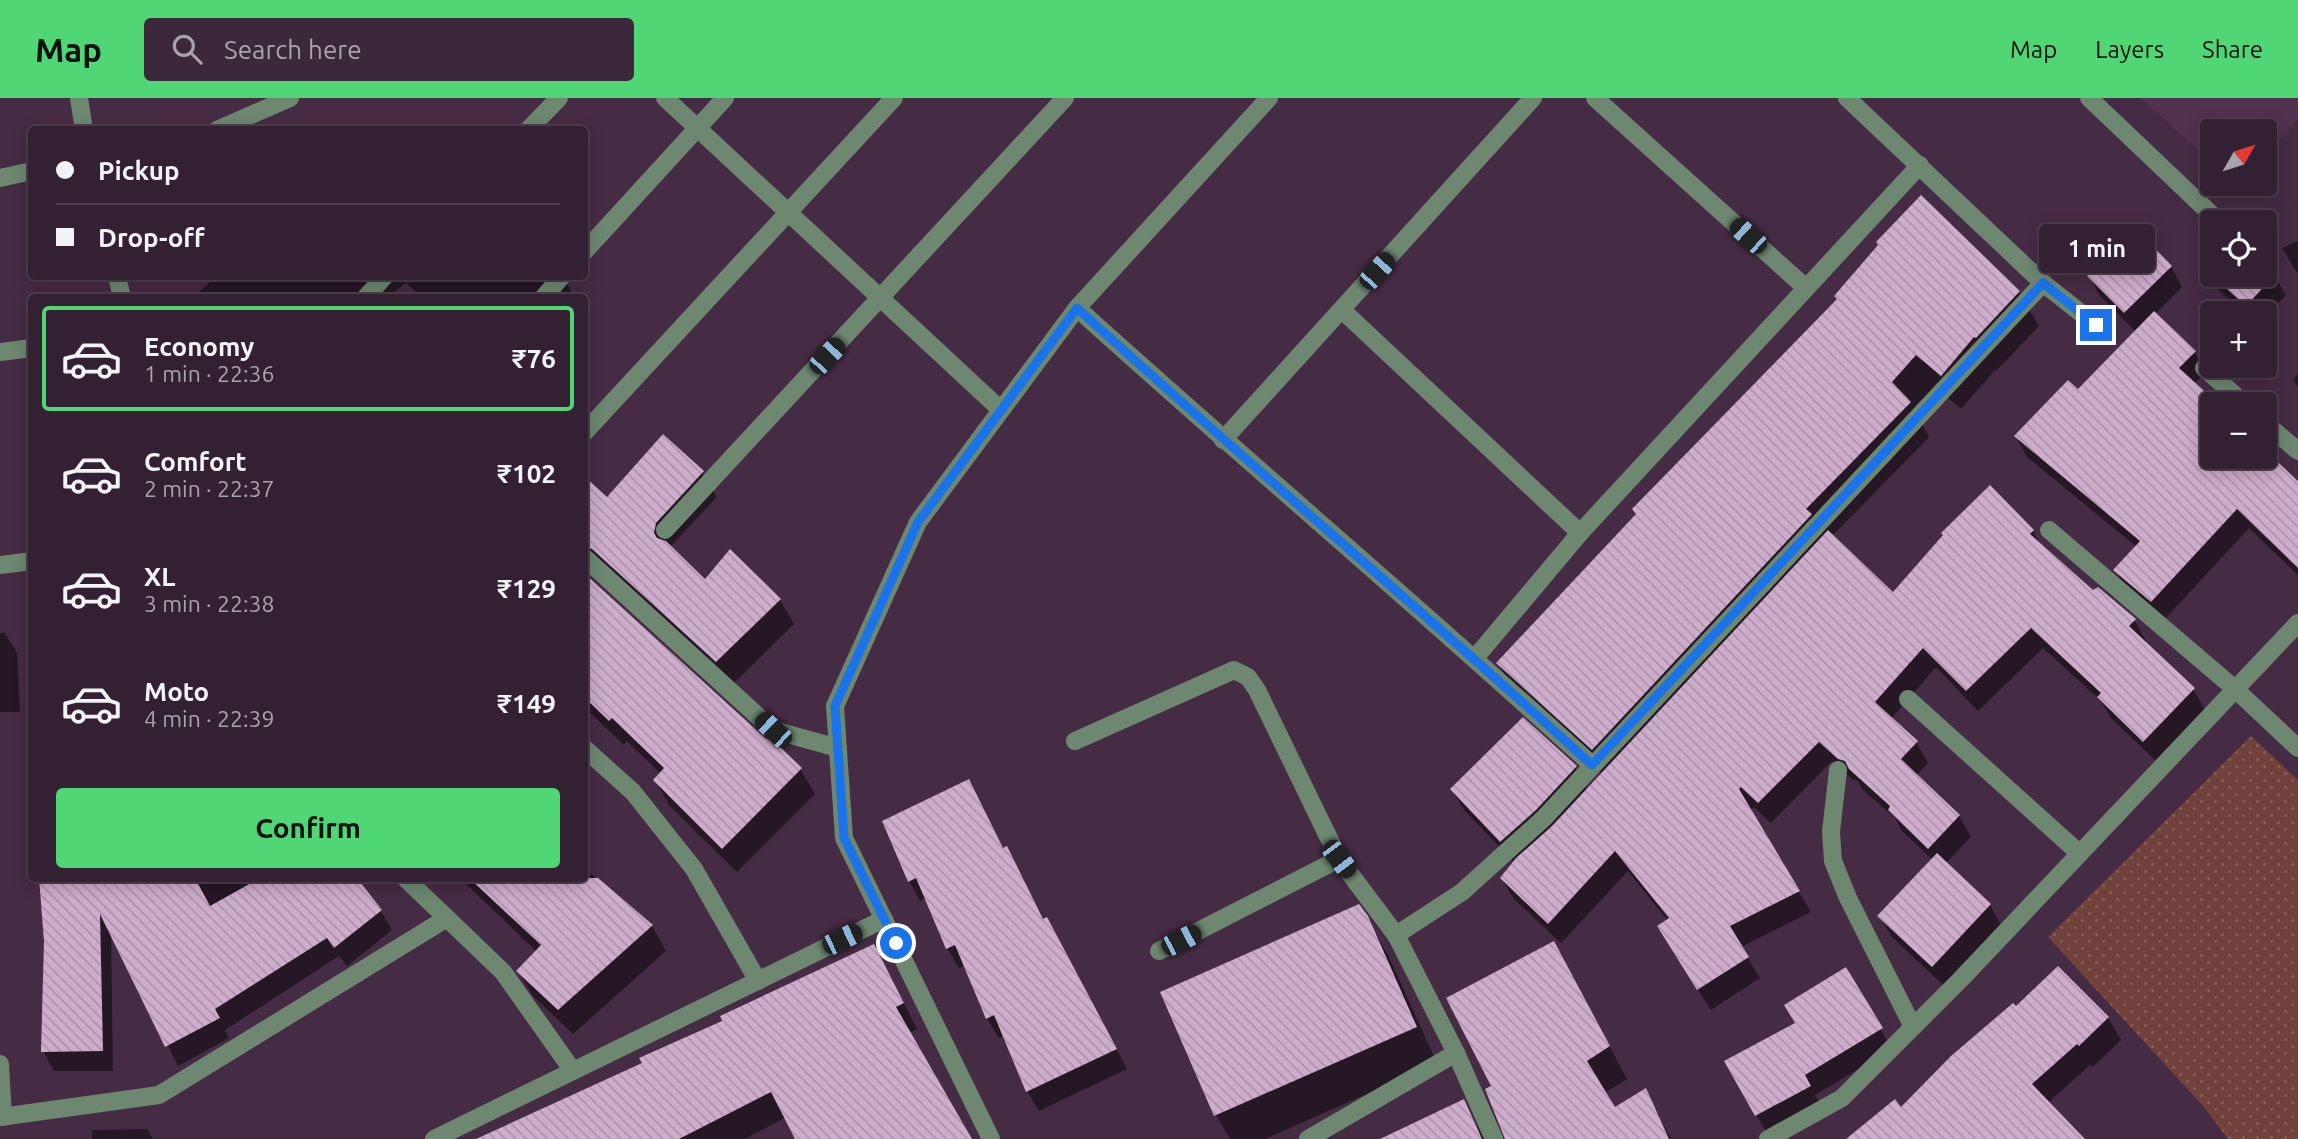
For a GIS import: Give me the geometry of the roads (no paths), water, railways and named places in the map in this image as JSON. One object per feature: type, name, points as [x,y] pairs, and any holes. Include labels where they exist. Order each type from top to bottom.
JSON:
[{"type":"street","points":[[79,98],[83,126]]},
{"type":"street","points":[[226,126],[290,98]]},
{"type":"street","points":[[532,126],[559,98]]},
{"type":"street","points":[[665,98],[1001,410]]},
{"type":"street","points":[[588,248],[725,98]]},
{"type":"street","points":[[588,429],[894,98]]},
{"type":"street","points":[[665,530],[1065,98]]},
{"type":"street","points":[[991,1139],[844,838],[835,706],[918,522],[1077,308],[1269,98]]},
{"type":"street","points":[[1223,440],[1533,98]]},
{"type":"street","points":[[1595,98],[1806,288]]},
{"type":"street","points":[[1847,98],[2043,283],[2096,325]]},
{"type":"street","points":[[2089,98],[2207,210]]},
{"type":"street","points":[[1475,658],[1580,533],[1920,165]]},
{"type":"street","points":[[0,177],[28,172]]},
{"type":"street","points":[[369,294],[381,280]]},
{"type":"street","points":[[546,294],[559,280]]},
{"type":"street","points":[[1396,935],[1462,892],[1544,818],[2043,283]]},
{"type":"street","points":[[1077,308],[1223,440],[1475,658],[1592,765]]},
{"type":"street","points":[[1342,310],[1580,533]]},
{"type":"street","points":[[0,352],[28,348]]},
{"type":"street","points":[[2215,378],[2231,392]]},
{"type":"street","points":[[2277,433],[2298,452]]},
{"type":"street","points":[[2049,530],[2235,690],[2298,748]]},
{"type":"street","points":[[588,561],[773,730],[838,748]]},
{"type":"street","points":[[0,565],[28,562]]},
{"type":"street","points":[[1768,1139],[1842,1098],[2298,623]]},
{"type":"street","points":[[1075,741],[1234,670],[1248,677],[1257,690],[1339,859],[1396,935],[1456,1053],[1494,1139]]},
{"type":"street","points":[[1908,699],[2079,853]]},
{"type":"street","points":[[588,752],[633,792],[694,869],[758,981]]},
{"type":"street","points":[[1838,770],[1831,832],[1833,861],[1848,898],[1913,1027]]},
{"type":"street","points":[[1159,951],[1339,859]]},
{"type":"street","points":[[409,882],[503,972],[573,1071]]},
{"type":"street","points":[[0,1064],[2,1117],[159,1095],[447,918]]},
{"type":"street","points":[[434,1139],[884,919]]},
{"type":"street","points":[[1308,1139],[1456,1053]]}]
